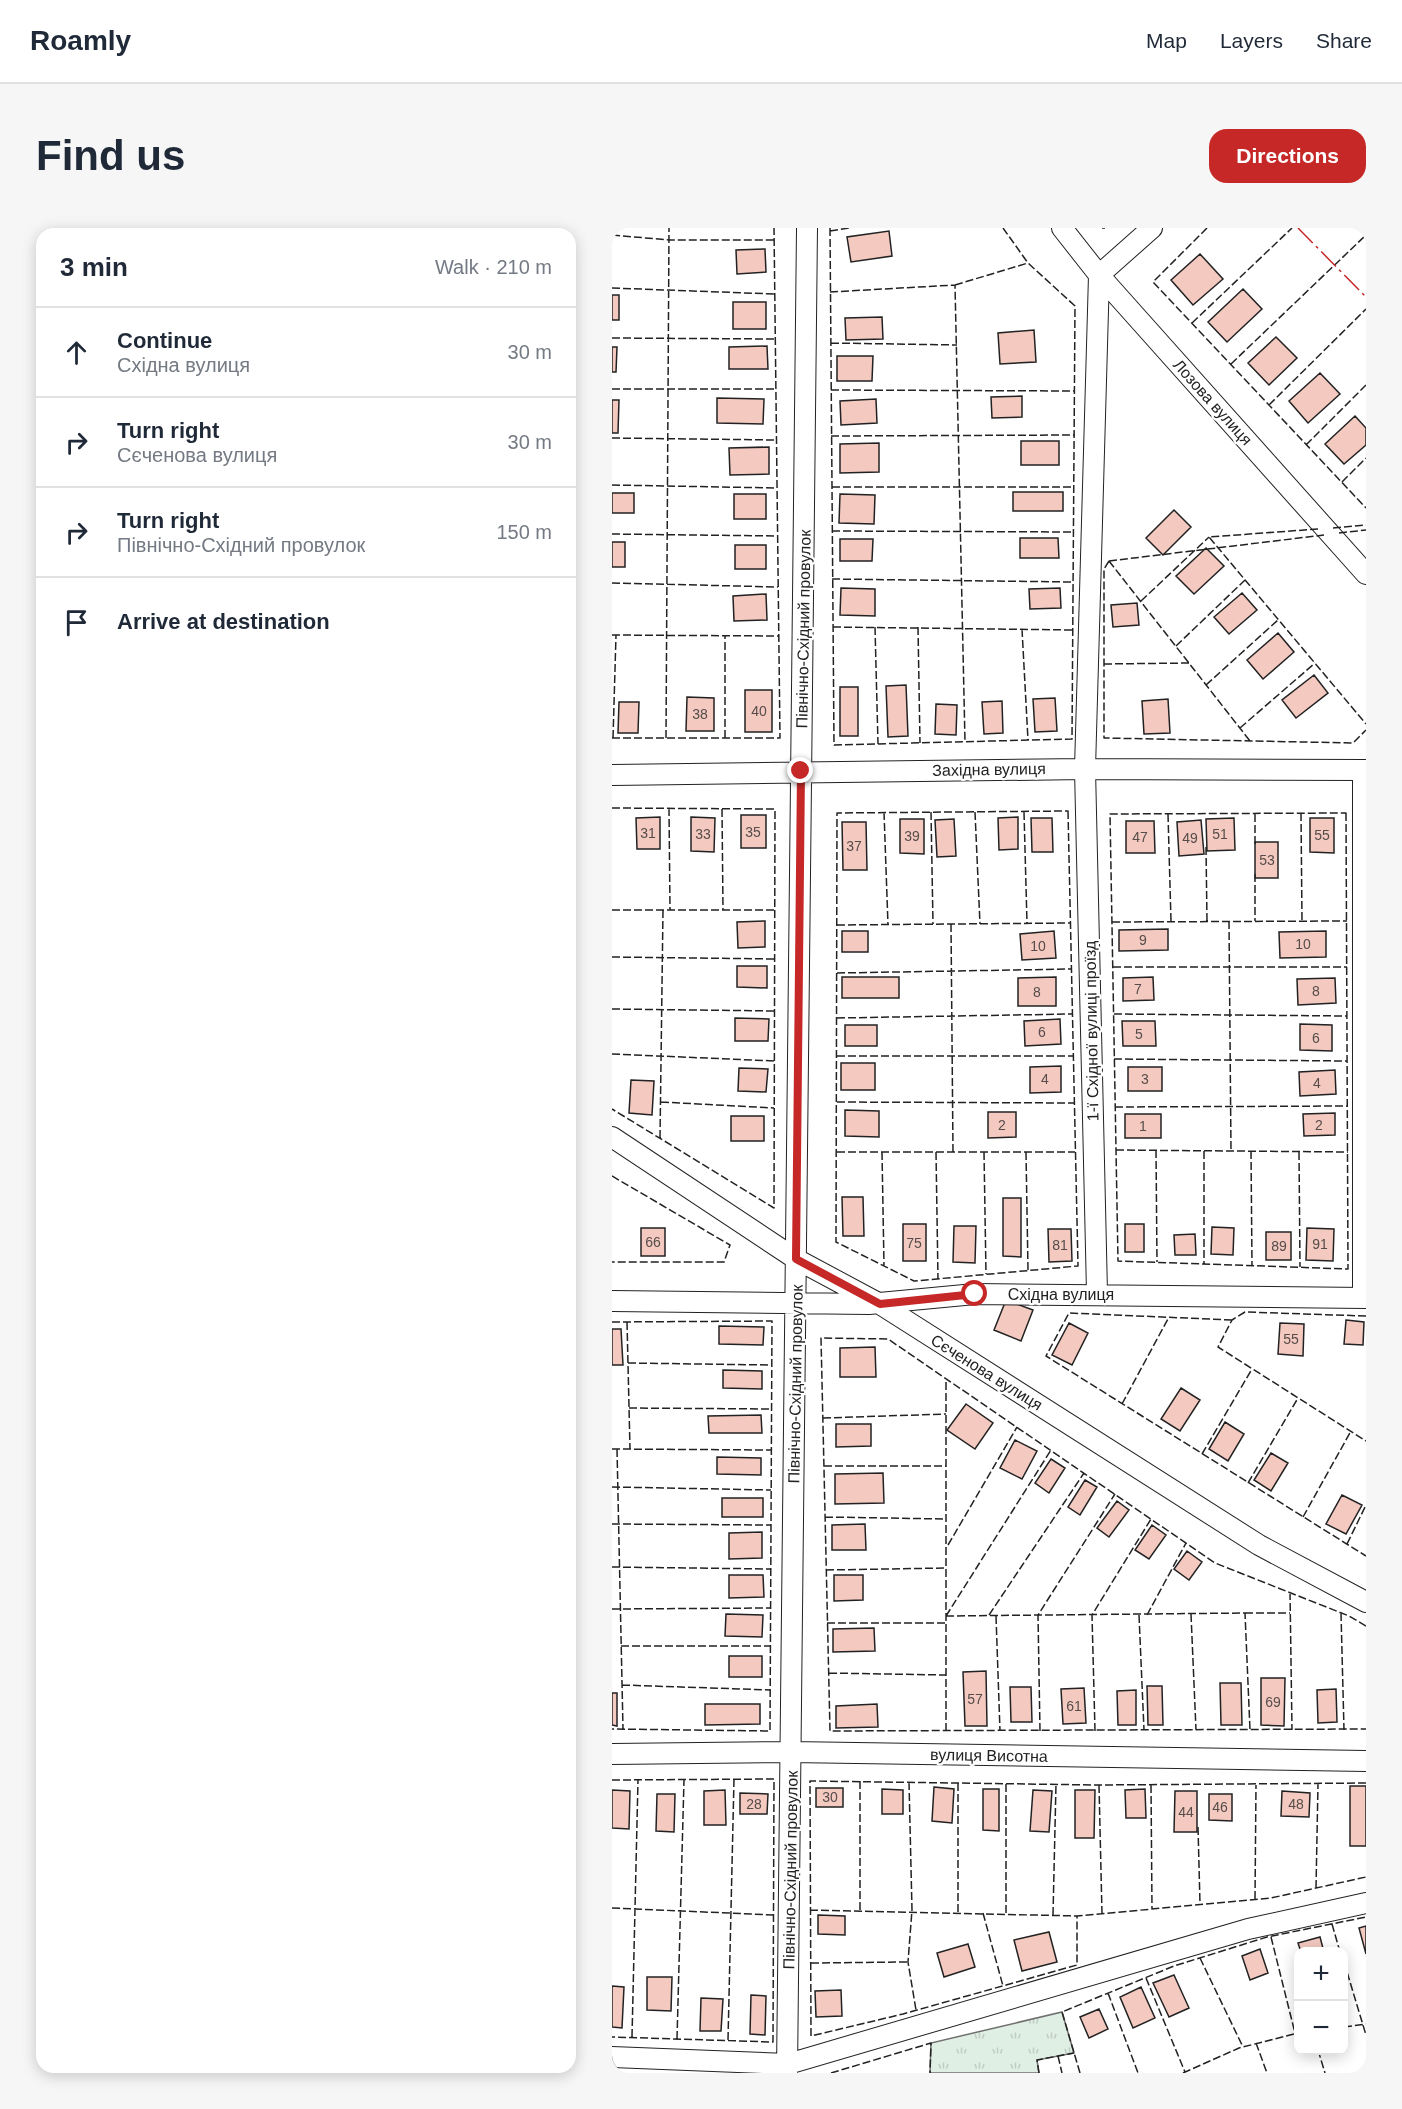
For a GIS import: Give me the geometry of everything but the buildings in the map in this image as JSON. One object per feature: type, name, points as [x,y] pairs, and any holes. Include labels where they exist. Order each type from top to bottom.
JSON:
[{"type":"street","name":"Північно-Східний провулок","points":[[787,2068],[807,228]]},
{"type":"street","name":"Лозова вулиця","points":[[1062,228],[1099,275],[1366,574]]},
{"type":"street","points":[[1099,275],[1152,228]]},
{"type":"street","name":"1-ї Східної вулиці проїзд","points":[[1097,1293],[1085,768],[1099,275]]},
{"type":"street","name":"Західна вулиця","points":[[612,775],[1085,768],[1365,770]]},
{"type":"street","points":[[1365,770],[1365,1298]]},
{"type":"street","name":"Сєченова вулиця","points":[[612,1137],[796,1259],[880,1304],[1259,1545],[1366,1602]]},
{"type":"street","name":"Східна вулиця","points":[[612,1301],[880,1304],[975,1294],[1097,1293],[1365,1298]]},
{"type":"street","name":"вулиця Висотна","points":[[612,1754],[791,1752],[1366,1761]]},
{"type":"street","points":[[612,2057],[787,2068],[1248,1929],[1366,1904]]},
{"type":"green space","points":[[1062,2012],[1074,2053],[1037,2060],[1039,2073],[930,2073],[931,2043]]},
{"type":"fence","points":[[666,738],[669,228]]},
{"type":"fence","points":[[612,738],[780,738],[774,228]]},
{"type":"fence","points":[[830,228],[834,745],[1072,739],[1075,306],[1028,263],[1003,228]]},
{"type":"fence","points":[[830,231],[849,228]]},
{"type":"fence","points":[[1207,228],[1153,282],[1366,508]]},
{"type":"fence","points":[[1192,323],[1292,228]]},
{"type":"fence","points":[[612,235],[669,240],[774,240]]},
{"type":"fence","points":[[1231,364],[1366,235]]},
{"type":"fence","points":[[955,285],[1028,263]]},
{"type":"fence","points":[[830,292],[955,285],[965,742]]},
{"type":"fence","points":[[612,288],[774,294]]},
{"type":"fence","points":[[1269,405],[1366,309]]},
{"type":"fence","points":[[612,338],[775,339]]},
{"type":"fence","points":[[831,343],[957,345]]},
{"type":"fence","points":[[1306,445],[1366,385]]},
{"type":"fence","points":[[612,389],[776,389]]},
{"type":"fence","points":[[831,390],[1075,391]]},
{"type":"fence","points":[[831,436],[1075,435]]},
{"type":"fence","points":[[612,438],[776,440]]},
{"type":"fence","points":[[1342,482],[1366,458]]},
{"type":"fence","points":[[612,485],[777,488]]},
{"type":"fence","points":[[832,487],[1074,487]]},
{"type":"fence","points":[[1333,528],[1366,525]]},
{"type":"fence","points":[[1318,529],[1209,537],[1366,724]]},
{"type":"fence","points":[[1339,533],[1366,530]]},
{"type":"fence","points":[[832,531],[1074,532]]},
{"type":"fence","points":[[612,534],[778,536]]},
{"type":"fence","points":[[1109,561],[1324,535]]},
{"type":"fence","points":[[1141,601],[1209,537]]},
{"type":"fence","points":[[1109,561],[1104,569],[1104,738],[1353,743],[1366,730]]},
{"type":"fence","points":[[1109,561],[1250,741]]},
{"type":"fence","points":[[832,579],[1073,582]]},
{"type":"fence","points":[[1176,646],[1245,580]]},
{"type":"fence","points":[[612,583],[778,587]]},
{"type":"fence","points":[[1206,685],[1278,620]]},
{"type":"fence","points":[[833,627],[1073,630]]},
{"type":"fence","points":[[875,627],[878,744]]},
{"type":"fence","points":[[918,627],[920,743]]},
{"type":"fence","points":[[1022,629],[1028,740]]},
{"type":"fence","points":[[612,635],[779,636]]},
{"type":"fence","points":[[613,738],[616,635]]},
{"type":"fence","points":[[725,635],[725,738]]},
{"type":"fence","points":[[1104,664],[1190,663]]},
{"type":"fence","points":[[1240,728],[1315,663]]},
{"type":"fence","points":[[612,808],[775,809],[774,1208],[612,1109]]},
{"type":"fence","points":[[669,808],[670,910]]},
{"type":"fence","points":[[722,809],[723,910]]},
{"type":"fence","points":[[1068,811],[1078,1266],[914,1281],[836,1242],[837,813],[1068,811]]},
{"type":"fence","points":[[884,812],[888,925]]},
{"type":"fence","points":[[931,812],[933,924]]},
{"type":"fence","points":[[975,812],[980,924]]},
{"type":"fence","points":[[1024,812],[1027,923]]},
{"type":"fence","points":[[1301,813],[1302,921]]},
{"type":"fence","points":[[1346,813],[1348,1269],[1118,1261],[1110,814],[1346,813]]},
{"type":"fence","points":[[1168,814],[1171,921]]},
{"type":"fence","points":[[1255,814],[1255,844]]},
{"type":"fence","points":[[1206,847],[1207,921]]},
{"type":"fence","points":[[1255,874],[1255,921]]},
{"type":"fence","points":[[612,910],[775,910]]},
{"type":"fence","points":[[660,1138],[663,910]]},
{"type":"fence","points":[[1229,921],[1231,1151]]},
{"type":"fence","points":[[1112,922],[1347,921]]},
{"type":"fence","points":[[837,925],[1071,923]]},
{"type":"fence","points":[[951,924],[953,1152]]},
{"type":"fence","points":[[612,957],[775,959]]},
{"type":"fence","points":[[1113,967],[1347,967]]},
{"type":"fence","points":[[837,973],[1072,969]]},
{"type":"fence","points":[[612,1009],[775,1011]]},
{"type":"fence","points":[[837,1018],[1072,1014]]},
{"type":"fence","points":[[1114,1014],[1347,1016]]},
{"type":"fence","points":[[612,1054],[775,1061]]},
{"type":"fence","points":[[837,1056],[1073,1056]]},
{"type":"fence","points":[[1114,1059],[1347,1061]]},
{"type":"fence","points":[[661,1102],[774,1108]]},
{"type":"fence","points":[[837,1102],[1074,1103]]},
{"type":"fence","points":[[1115,1107],[1347,1106]]},
{"type":"fence","points":[[1116,1150],[1348,1152]]},
{"type":"fence","points":[[1156,1150],[1157,1262]]},
{"type":"fence","points":[[1204,1151],[1204,1264]]},
{"type":"fence","points":[[1251,1151],[1252,1265]]},
{"type":"fence","points":[[837,1152],[1075,1152]]},
{"type":"fence","points":[[882,1152],[884,1266]]},
{"type":"fence","points":[[936,1152],[938,1279]]},
{"type":"fence","points":[[984,1152],[986,1274]]},
{"type":"fence","points":[[1026,1152],[1028,1270]]},
{"type":"fence","points":[[1299,1152],[1300,1267]]},
{"type":"fence","points":[[612,1176],[730,1245],[724,1262],[612,1262]]},
{"type":"fence","points":[[1366,1316],[1245,1312],[1232,1320],[1218,1347],[1366,1441]]},
{"type":"fence","points":[[1232,1320],[1069,1313],[1046,1356],[1366,1556]]},
{"type":"fence","points":[[1122,1404],[1169,1317]]},
{"type":"fence","points":[[612,1322],[772,1321],[770,1731],[612,1729]]},
{"type":"fence","points":[[627,1322],[630,1449]]},
{"type":"fence","points":[[1366,1626],[1349,1616],[1215,1563],[888,1339],[821,1338],[830,1731],[1366,1729]]},
{"type":"fence","points":[[628,1363],[771,1365]]},
{"type":"fence","points":[[1202,1454],[1252,1369]]},
{"type":"fence","points":[[946,1379],[946,1731]]},
{"type":"fence","points":[[1248,1483],[1298,1398]]},
{"type":"fence","points":[[629,1408],[771,1409]]},
{"type":"fence","points":[[823,1418],[946,1414]]},
{"type":"fence","points":[[948,1545],[1017,1427]]},
{"type":"fence","points":[[1303,1517],[1351,1431]]},
{"type":"fence","points":[[612,1449],[771,1450]]},
{"type":"fence","points":[[617,1449],[623,1729]]},
{"type":"fence","points":[[946,1616],[1051,1450]]},
{"type":"fence","points":[[824,1466],[946,1466]]},
{"type":"fence","points":[[989,1615],[1084,1473]]},
{"type":"fence","points":[[612,1487],[771,1490]]},
{"type":"fence","points":[[1040,1731],[1038,1615],[1115,1494]]},
{"type":"fence","points":[[1347,1544],[1366,1505]]},
{"type":"fence","points":[[825,1517],[946,1519]]},
{"type":"fence","points":[[1095,1731],[1092,1615],[1151,1519]]},
{"type":"fence","points":[[612,1524],[771,1525]]},
{"type":"fence","points":[[1147,1615],[1186,1543]]},
{"type":"fence","points":[[612,1567],[771,1569]]},
{"type":"fence","points":[[826,1570],[946,1568]]},
{"type":"fence","points":[[1290,1592],[1292,1730]]},
{"type":"fence","points":[[612,1609],[770,1608]]},
{"type":"fence","points":[[1245,1613],[1290,1613]]},
{"type":"fence","points":[[946,1616],[1245,1613],[1250,1730]]},
{"type":"fence","points":[[1341,1613],[1344,1730]]},
{"type":"fence","points":[[1191,1614],[1196,1730]]},
{"type":"fence","points":[[1139,1615],[1144,1730]]},
{"type":"fence","points":[[996,1616],[1000,1731]]},
{"type":"fence","points":[[827,1623],[946,1623]]},
{"type":"fence","points":[[621,1646],[770,1646]]},
{"type":"fence","points":[[829,1673],[946,1675]]},
{"type":"fence","points":[[622,1685],[770,1690]]},
{"type":"fence","points":[[728,2040],[734,1779]]},
{"type":"fence","points":[[612,1780],[774,1779],[773,2042],[612,2037]]},
{"type":"fence","points":[[632,2037],[638,1780]]},
{"type":"fence","points":[[677,2039],[684,1780]]},
{"type":"fence","points":[[1366,1783],[1099,1785],[810,1781],[811,2036],[903,2014],[1077,1965],[1077,1916],[1271,1898],[1366,1877]]},
{"type":"fence","points":[[860,1781],[860,1910]]},
{"type":"fence","points":[[909,1782],[912,1910],[908,1962],[916,2010]]},
{"type":"fence","points":[[958,1783],[958,1912]]},
{"type":"fence","points":[[1006,1784],[1006,1914]]},
{"type":"fence","points":[[1053,1915],[1056,1784]]},
{"type":"fence","points":[[1316,1888],[1318,1784]]},
{"type":"fence","points":[[1099,1785],[1102,1914]]},
{"type":"fence","points":[[1151,1785],[1152,1909]]},
{"type":"fence","points":[[1255,1899],[1256,1785]]},
{"type":"fence","points":[[1198,1827],[1200,1904]]},
{"type":"fence","points":[[612,1908],[774,1915]]},
{"type":"fence","points":[[810,1910],[1077,1916]]},
{"type":"fence","points":[[983,1913],[1003,1986]]},
{"type":"fence","points":[[1080,2073],[1062,2012],[1174,1966],[1267,1937],[1366,1917]]},
{"type":"fence","points":[[1332,1924],[1339,1947]]},
{"type":"fence","points":[[1271,1937],[1294,2029]]},
{"type":"fence","points":[[1200,1958],[1243,2047]]},
{"type":"fence","points":[[811,1963],[908,1962]]},
{"type":"fence","points":[[1348,1975],[1366,2035]]},
{"type":"fence","points":[[1146,1978],[1185,2072]]},
{"type":"fence","points":[[1108,1993],[1138,2073]]},
{"type":"fence","points":[[1348,2026],[1366,2024]]},
{"type":"fence","points":[[1183,2073],[1239,2048],[1294,2034]]},
{"type":"fence","points":[[831,2073],[931,2043],[930,2073]]},
{"type":"fence","points":[[1256,2043],[1267,2073]]},
{"type":"fence","points":[[1039,2073],[1037,2060],[1074,2053]]},
{"type":"fence","points":[[1320,2055],[1325,2073]]},
{"type":"fence","points":[[1058,2056],[1062,2073]]},
{"type":"power","points":[[1298,228],[1366,297]]},
{"type":"route","points":[[801,771],[796,1259],[880,1304],[975,1294]]}]
